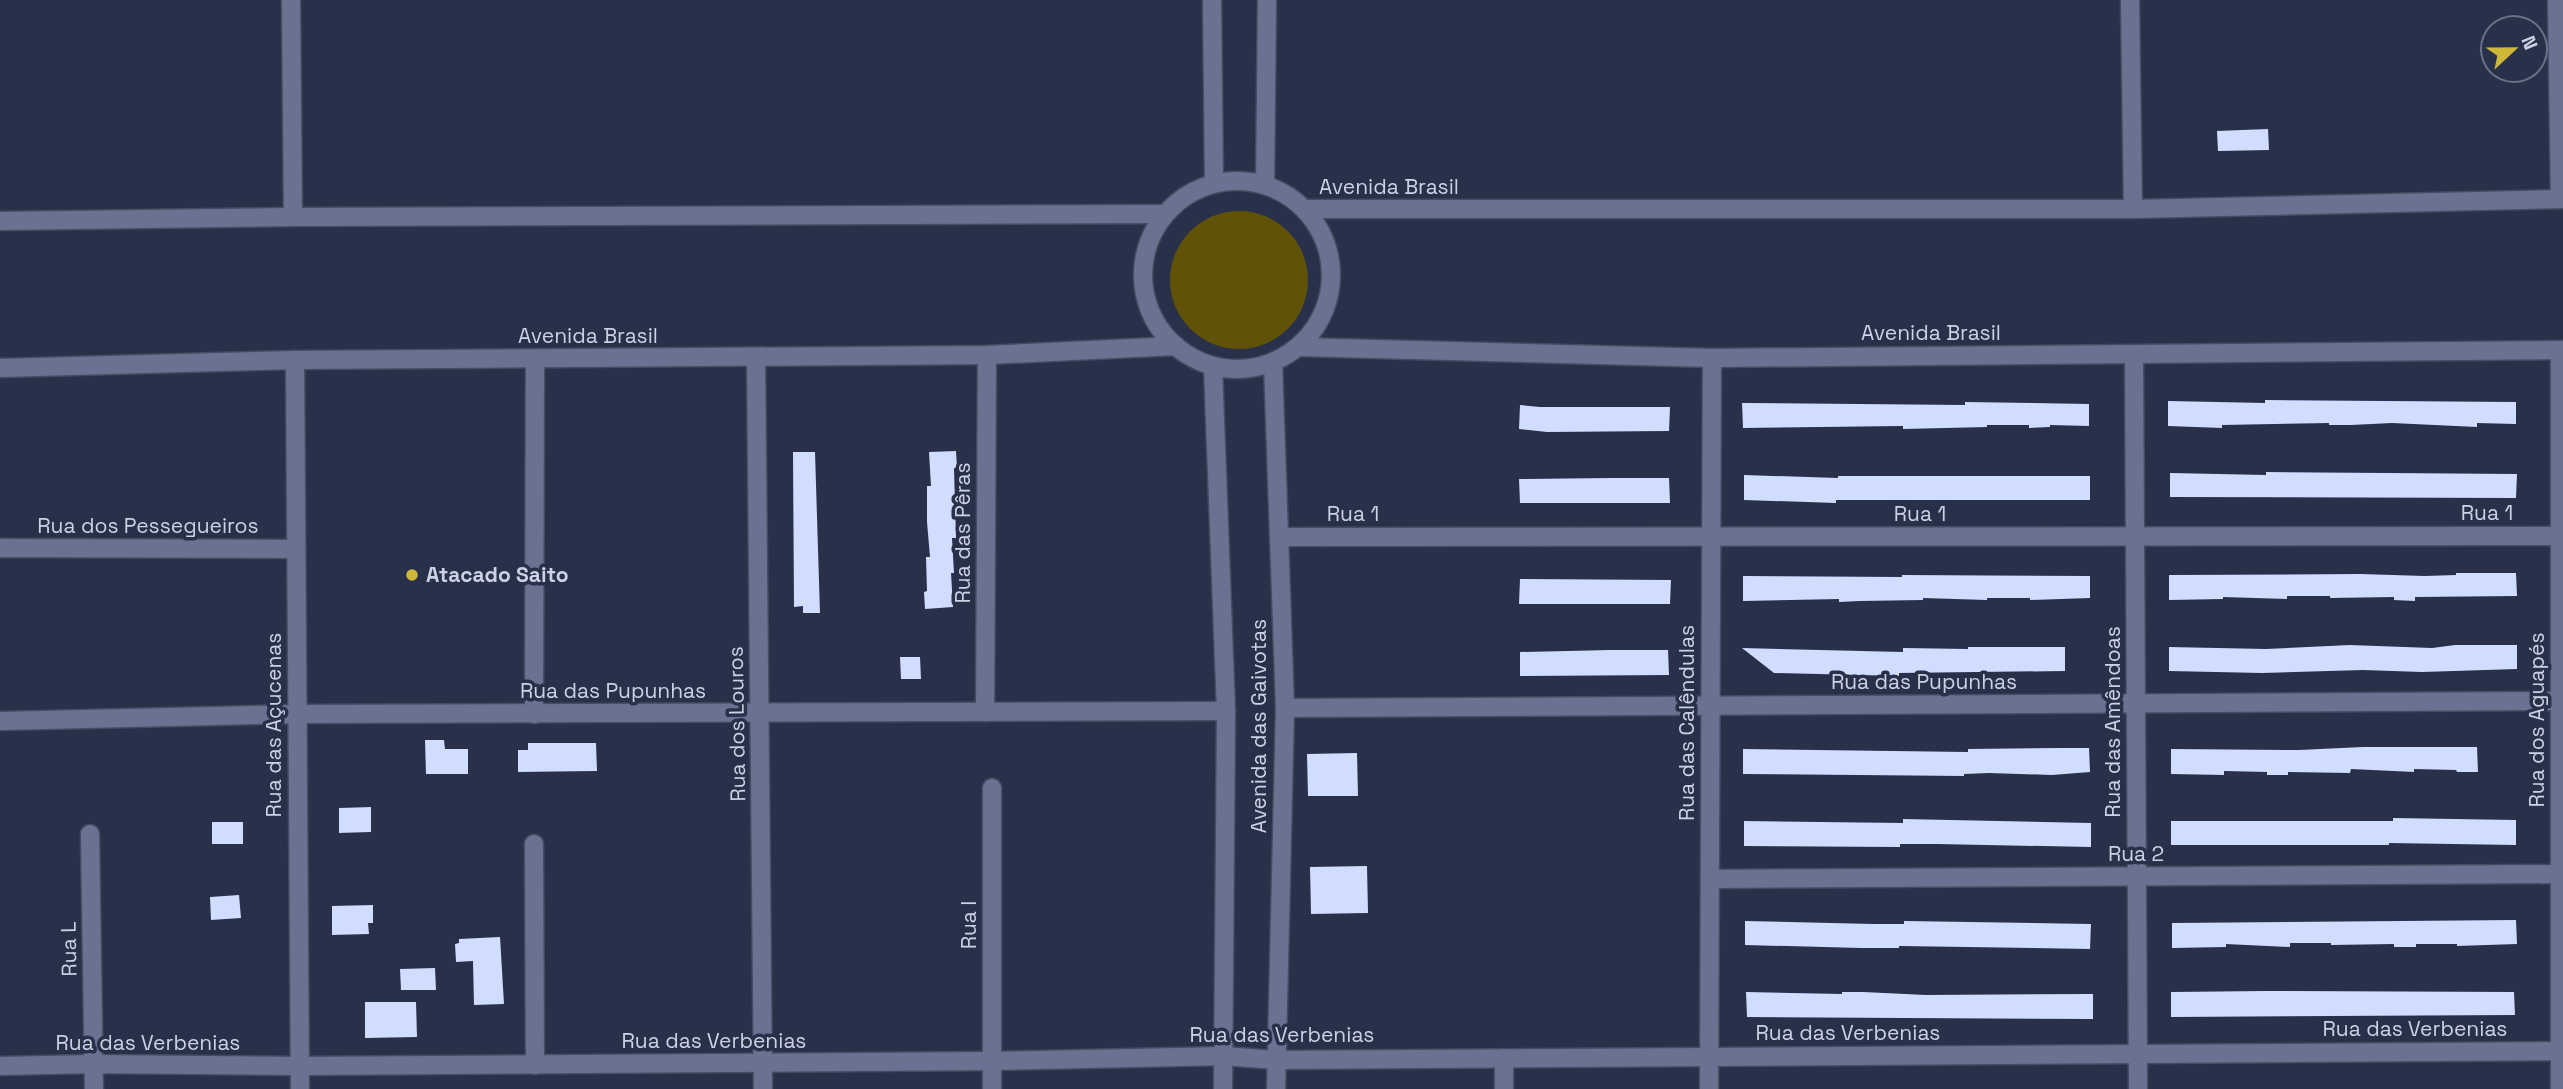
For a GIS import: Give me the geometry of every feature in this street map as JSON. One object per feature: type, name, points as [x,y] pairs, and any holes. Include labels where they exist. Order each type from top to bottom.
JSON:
[{"type":"street","points":[[291,0],[293,217]]},
{"type":"street","points":[[1212,0],[1214,182]]},
{"type":"street","points":[[1265,185],[1267,0]]},
{"type":"street","points":[[2130,0],[2133,209]]},
{"type":"street","points":[[2557,0],[2561,199]]},
{"type":"street","points":[[1250,180],[1265,185],[1281,190],[1306,209],[1324,235],[1332,265],[1330,295],[1319,324],[1299,347],[1273,363],[1244,370],[1213,367],[1185,355],[1162,334],[1147,305],[1142,274],[1148,242],[1164,214],[1188,193],[1214,182],[1250,180]]},
{"type":"street","name":"Avenida Brasil","points":[[1306,209],[2133,209],[2561,199]]},
{"type":"street","points":[[0,221],[293,217],[1164,214]]},
{"type":"street","name":"Avenida Brasil","points":[[0,368],[295,360],[987,355],[1176,346]]},
{"type":"street","name":"Avenida Brasil","points":[[1299,347],[1712,358],[2562,350]]},
{"type":"street","name":"Rua dos Aguapés","points":[[2560,1089],[2562,350]]},
{"type":"street","name":"Rua das Amêndoas","points":[[2134,354],[2138,1089]]},
{"type":"street","name":"Rua das Pêras","points":[[985,712],[987,355]]},
{"type":"street","name":"Rua dos Louros","points":[[756,358],[763,1089]]},
{"type":"street","name":"Rua das Calêndulas","points":[[1709,1089],[1712,358]]},
{"type":"street","points":[[534,714],[535,359]]},
{"type":"street","name":"Rua das Açucenas","points":[[295,360],[300,1089]]},
{"type":"street","name":"Avenida das Gaivotas","points":[[1273,363],[1285,708],[1276,1089]]},
{"type":"street","name":"Avenida das Gaivotas","points":[[1213,367],[1226,710],[1223,1089]]},
{"type":"street","name":"Rua 1","points":[[1281,537],[2560,536]]},
{"type":"street","name":"Rua dos Pessegueiros","points":[[0,548],[296,549]]},
{"type":"street","name":"Rua das Pupunhas","points":[[1285,708],[2561,701]]},
{"type":"street","name":"Rua das Pupunhas","points":[[0,721],[297,714],[1226,710]]},
{"type":"street","name":"Rua I","points":[[992,788],[992,1089]]},
{"type":"street","name":"Rua L","points":[[90,834],[94,1089]]},
{"type":"street","points":[[534,844],[535,1065]]},
{"type":"street","name":"Rua 2","points":[[1710,879],[2561,874]]},
{"type":"street","name":"Rua das Verbenias","points":[[0,1066],[992,1062],[1224,1056],[1276,1059],[2561,1051]]},
{"type":"street","points":[[1504,1058],[1504,1089]]},
{"type":"shaded area","points":[[1239,211],[1265,216],[1288,231],[1303,254],[1308,280],[1303,306],[1288,329],[1265,344],[1239,349],[1213,344],[1190,329],[1175,306],[1170,280],[1175,254],[1190,231],[1213,216]]},
{"type":"building","points":[[2268,129],[2269,150],[2218,151],[2217,131]]},
{"type":"building","points":[[2265,400],[2516,402],[2516,424],[2477,423],[2477,427],[2392,423],[2222,425],[2222,428],[2168,426],[2168,401],[2265,403]]},
{"type":"building","points":[[1965,402],[2089,404],[2089,426],[1743,428],[1742,403],[1965,405]]},
{"type":"building","points":[[1520,405],[1670,407],[1669,431],[1547,432],[1519,429]]},
{"type":"building","points":[[956,451],[956,538],[952,538],[954,573],[951,573],[953,607],[925,609],[926,557],[930,557],[927,522],[927,486],[931,486],[929,452]]},
{"type":"building","points":[[793,452],[815,452],[820,613],[803,613],[803,606],[794,607]]},
{"type":"building","points":[[2266,472],[2517,474],[2516,498],[2170,497],[2170,473],[2266,475]]},
{"type":"building","points":[[1744,475],[1838,478],[2090,476],[2090,500],[1836,500],[1836,503],[1744,500]]},
{"type":"building","points":[[1669,478],[1670,503],[1520,503],[1519,479]]},
{"type":"building","points":[[2516,573],[2517,596],[2415,597],[2415,601],[2394,600],[2394,597],[2330,596],[2169,600],[2169,575],[2425,576]]},
{"type":"building","points":[[1743,576],[2090,576],[2090,598],[1743,601]]},
{"type":"building","points":[[1520,579],[1671,580],[1670,604],[1519,604]]},
{"type":"building","points":[[2350,645],[2432,648],[2455,645],[2517,645],[2517,669],[2262,673],[2169,671],[2169,647],[2266,649]]},
{"type":"building","points":[[2065,647],[2065,671],[1899,673],[1899,676],[1774,673],[1742,648],[1903,652],[1903,648]]},
{"type":"building","points":[[1668,650],[1669,675],[1520,676],[1520,652]]},
{"type":"building","points":[[900,657],[920,657],[921,679],[901,679]]},
{"type":"building","points":[[425,740],[444,740],[445,749],[468,749],[468,774],[426,774]]},
{"type":"building","points":[[528,743],[596,743],[597,771],[518,772],[518,750],[528,750]]},
{"type":"building","points":[[2477,747],[2478,772],[2351,769],[2350,773],[2288,772],[2288,775],[2224,771],[2224,775],[2171,774],[2171,749],[2299,750]]},
{"type":"building","points":[[2089,748],[2090,772],[2052,775],[1743,774],[1743,749],[1968,752],[1968,749]]},
{"type":"building","points":[[1357,753],[1358,796],[1308,796],[1307,754]]},
{"type":"building","points":[[371,807],[371,832],[339,833],[339,808]]},
{"type":"building","points":[[2393,818],[2516,820],[2516,845],[2171,845],[2171,821],[2393,821]]},
{"type":"building","points":[[1903,819],[2091,823],[2091,847],[1937,844],[1900,844],[1900,847],[1744,846],[1744,821],[1903,823]]},
{"type":"building","points":[[212,822],[243,822],[243,844],[212,844]]},
{"type":"building","points":[[1367,866],[1368,913],[1311,914],[1310,867]]},
{"type":"building","points":[[239,895],[241,918],[211,920],[210,897]]},
{"type":"building","points":[[373,905],[373,923],[368,923],[369,934],[332,935],[332,906]]},
{"type":"building","points":[[2516,920],[2517,944],[2416,944],[2416,947],[2394,947],[2394,944],[2290,943],[2290,947],[2226,944],[2226,947],[2172,948],[2172,923]]},
{"type":"building","points":[[1745,921],[2091,924],[2090,949],[1745,945]]},
{"type":"building","points":[[500,937],[504,1004],[474,1005],[473,961],[456,962],[455,944],[459,943],[459,939]]},
{"type":"building","points":[[435,968],[436,990],[401,990],[400,969]]},
{"type":"building","points":[[1746,992],[2093,994],[2093,1019],[1747,1017]]},
{"type":"building","points":[[2171,992],[2514,992],[2515,1015],[2171,1017]]},
{"type":"building","points":[[365,1002],[416,1002],[417,1037],[365,1038]]},
{"type":"place","name":"Atacado Saito","points":[[412,575]]}]
